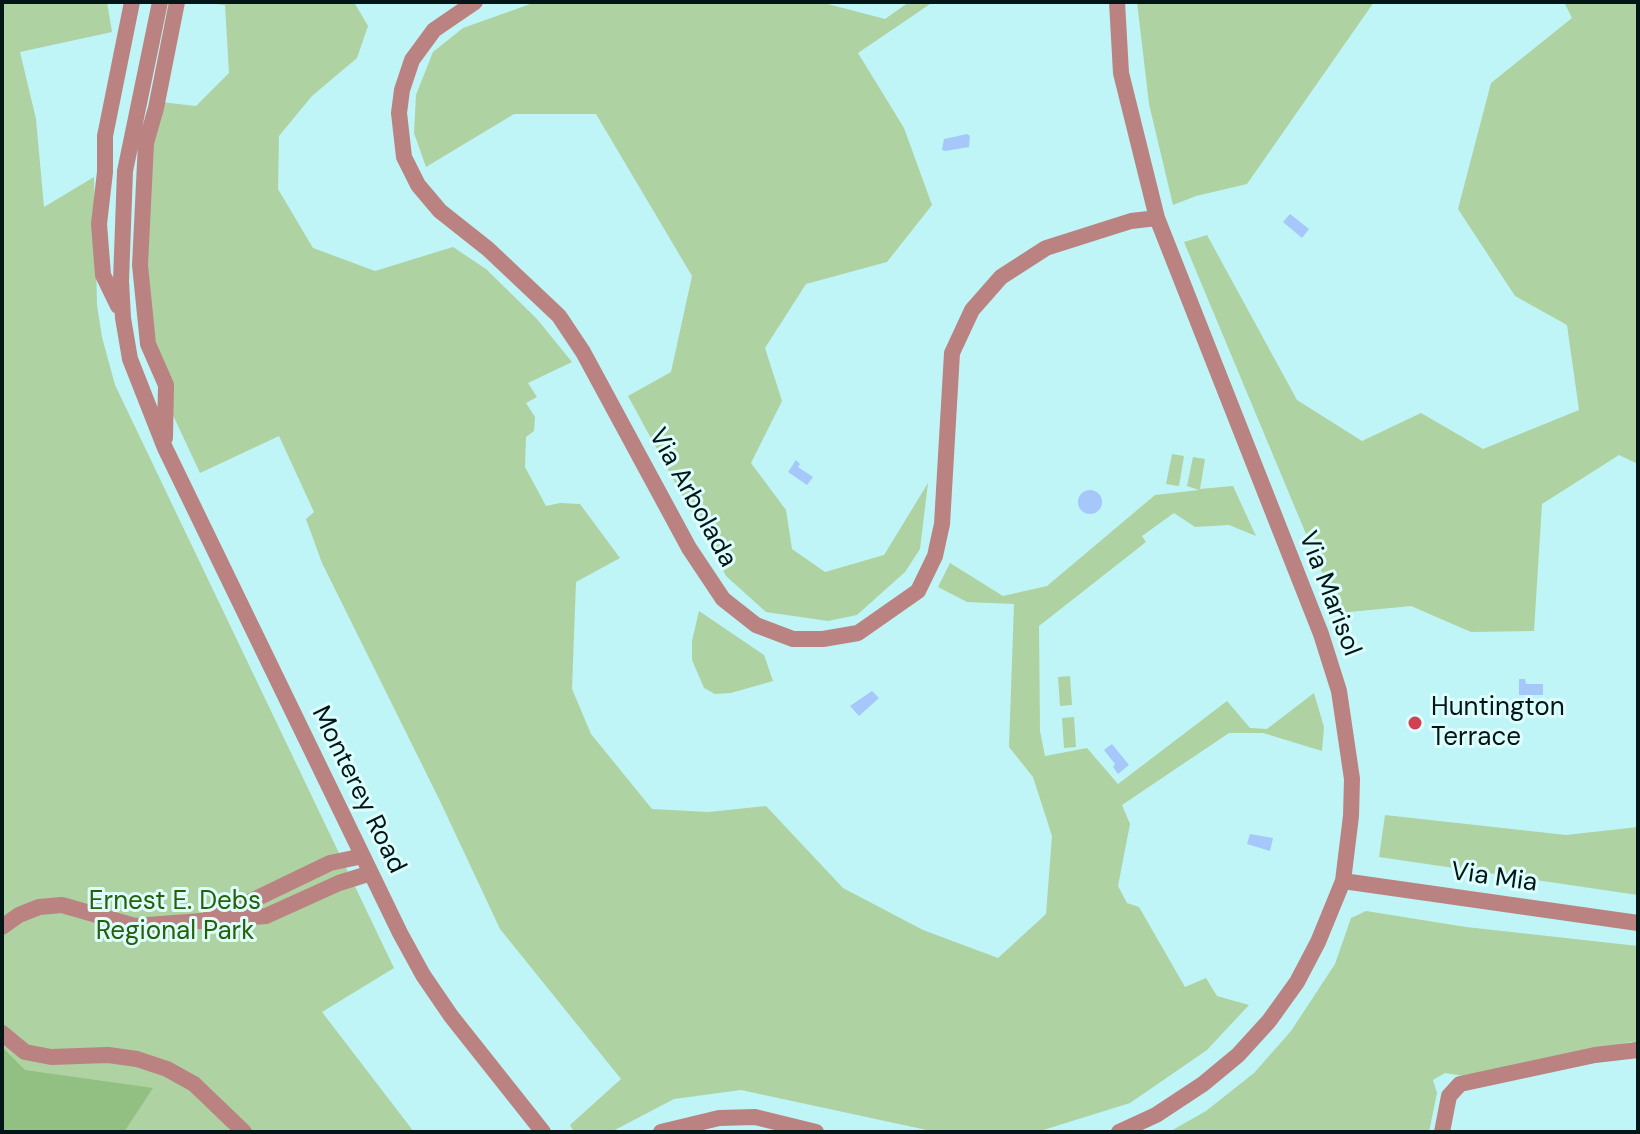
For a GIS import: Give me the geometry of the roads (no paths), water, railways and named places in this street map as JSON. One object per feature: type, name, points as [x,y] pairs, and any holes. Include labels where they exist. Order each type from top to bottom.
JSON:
[{"type":"street","name":"Monterey Road","points":[[123,318],[103,275],[99,224],[105,172],[105,136],[132,2]]},
{"type":"street","name":"Monterey Road","points":[[160,2],[125,171],[121,281],[130,359],[165,448],[423,975],[491,1069],[543,1132]]},
{"type":"street","name":"Monterey Road","points":[[165,448],[166,385],[148,344],[140,265],[146,143],[177,2]]},
{"type":"street","name":"Via Arbolada","points":[[475,2],[434,30],[412,60],[402,90],[399,113],[404,157],[418,185],[440,211],[488,249],[559,316],[590,365],[689,548],[723,599],[756,625],[793,639],[823,639],[858,633],[918,591],[935,556],[942,524],[952,353],[972,310],[1001,277],[1046,248],[1131,221],[1157,218]]},
{"type":"street","name":"Via Marisol","points":[[1117,2],[1121,73],[1157,218],[1321,634],[1339,691],[1352,779],[1343,881],[1318,942],[1297,982],[1269,1021],[1238,1055],[1203,1084],[1156,1115],[1119,1132]]},
{"type":"street","points":[[135,926],[162,919],[207,915],[257,898],[330,863],[363,856]]},
{"type":"street","points":[[2,927],[19,915],[39,907],[62,905],[135,926],[266,916],[339,883],[371,873]]},
{"type":"street","name":"Via Mia","points":[[1343,881],[1638,923]]},
{"type":"street","points":[[257,898],[266,916]]},
{"type":"street","points":[[2,1033],[25,1052],[51,1057],[108,1055],[137,1059],[167,1069],[194,1084],[244,1132]]},
{"type":"street","points":[[1442,1132],[1446,1107],[1453,1089],[1460,1084],[1620,1050],[1638,1050]]},
{"type":"street","points":[[661,1132],[719,1118],[755,1117],[816,1132]]},
{"type":"water","points":[[970,136],[969,147],[942,150],[944,139]]},
{"type":"water","points":[[1290,214],[1309,229],[1302,238],[1283,222]]},
{"type":"water","points":[[796,460],[800,464],[798,467],[813,477],[807,485],[788,472]]},
{"type":"water","points":[[1090,490],[1099,493],[1102,502],[1099,511],[1090,514],[1081,511],[1078,502],[1081,493]]},
{"type":"water","points":[[1519,679],[1525,679],[1526,684],[1543,684],[1543,695],[1519,695]]},
{"type":"water","points":[[872,691],[879,698],[859,716],[850,706]]},
{"type":"water","points":[[1112,744],[1129,765],[1118,774],[1113,767],[1115,764],[1104,750]]},
{"type":"water","points":[[1250,834],[1273,838],[1270,851],[1247,844]]},
{"type":"place","name":"Huntington Terrace","points":[[1415,723]]},
{"type":"park label","name":"Ernest E. Debs Regional Park","points":[[175,917]]}]
